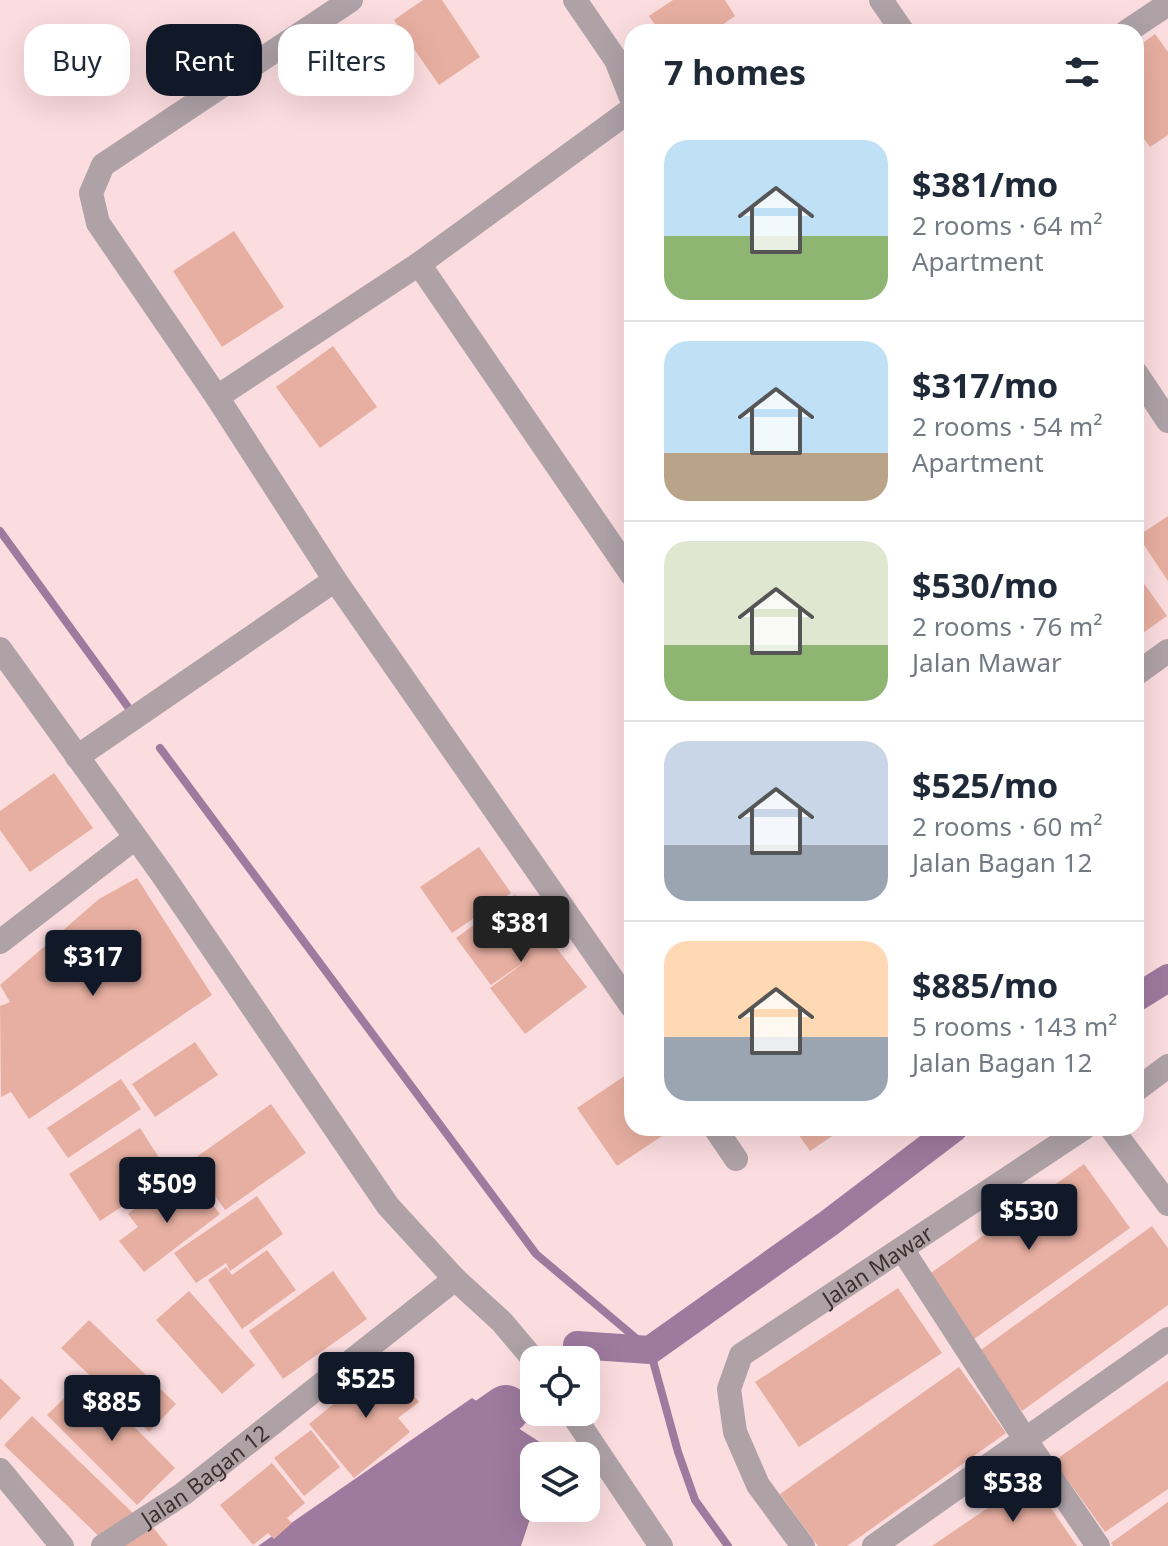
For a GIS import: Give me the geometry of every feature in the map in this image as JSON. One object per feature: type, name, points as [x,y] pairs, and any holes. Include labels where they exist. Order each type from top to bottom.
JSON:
[{"type":"street","points":[[351,0],[103,165],[91,193],[98,223],[217,397],[335,580],[624,995]]},
{"type":"street","points":[[575,0],[616,60],[624,80]]},
{"type":"street","points":[[881,0],[898,24]]},
{"type":"street","points":[[1138,24],[1168,4]]},
{"type":"street","points":[[217,397],[419,264],[624,115]]},
{"type":"street","points":[[419,264],[624,563]]},
{"type":"street","points":[[1144,385],[1168,421]]},
{"type":"street","points":[[77,757],[335,580]]},
{"type":"street","points":[[0,649],[231,975],[388,1206],[522,1346]]},
{"type":"street","points":[[1144,668],[1168,651]]},
{"type":"street","points":[[0,942],[135,838]]},
{"type":"street","points":[[1144,1084],[1168,1066]]},
{"type":"street","points":[[720,1136],[736,1159]]},
{"type":"street","name":"Jalan Mawar","points":[[803,1546],[758,1485],[735,1432],[729,1389],[741,1355],[1072,1136]]},
{"type":"street","points":[[1117,1136],[1168,1204]]},
{"type":"street","points":[[902,1249],[1098,1546]]},
{"type":"street","name":"Jalan Bagan 12","points":[[103,1546],[183,1494],[455,1279]]},
{"type":"street","points":[[874,1546],[1168,1339]]},
{"type":"street","points":[[580,1426],[661,1546]]},
{"type":"street","points":[[0,1470],[62,1546]]},
{"type":"shaded area","points":[[472,1398],[540,1442],[520,1442],[520,1522],[529,1522],[521,1546],[258,1546]]},
{"type":"building","points":[[423,0],[442,0],[480,57],[439,85],[414,49],[414,24],[397,24],[394,20]]},
{"type":"building","points":[[673,0],[725,0],[735,16],[724,24],[654,24],[649,16]]},
{"type":"building","points":[[1155,34],[1168,52],[1168,135],[1150,147],[1144,139],[1144,42]]},
{"type":"building","points":[[234,231],[284,307],[222,347],[173,271]]},
{"type":"building","points":[[333,346],[377,407],[320,448],[276,387]]},
{"type":"building","points":[[1168,516],[1168,581],[1144,545],[1144,532]]},
{"type":"building","points":[[1144,583],[1167,616],[1144,632]]},
{"type":"building","points":[[54,773],[93,828],[30,872],[0,830],[0,811]]},
{"type":"building","points":[[479,847],[511,893],[452,933],[420,887]]},
{"type":"building","points":[[137,878],[212,995],[29,1119],[11,1092],[1,1097],[0,1006],[10,1002],[0,985],[99,899]]},
{"type":"building","points":[[515,895],[587,987],[525,1034],[490,988],[530,958],[491,985],[456,938]]},
{"type":"building","points":[[195,1042],[218,1075],[155,1117],[132,1084]]},
{"type":"building","points":[[624,1076],[624,1136],[662,1136],[617,1166],[577,1108]]},
{"type":"building","points":[[121,1079],[141,1109],[68,1158],[47,1128]]},
{"type":"building","points":[[271,1104],[306,1153],[225,1210],[191,1161]]},
{"type":"building","points":[[140,1128],[170,1175],[100,1221],[69,1174]]},
{"type":"building","points":[[800,1136],[832,1136],[810,1151]]},
{"type":"building","points":[[1084,1164],[1130,1228],[974,1339],[928,1275]]},
{"type":"building","points":[[195,1182],[220,1214],[144,1272],[119,1241],[138,1227],[128,1214],[152,1195],[162,1208]]},
{"type":"building","points":[[257,1196],[283,1234],[230,1271],[226,1263],[196,1283],[174,1253]]},
{"type":"building","points":[[1152,1226],[1168,1248],[1168,1305],[1022,1411],[978,1352]]},
{"type":"building","points":[[267,1250],[296,1290],[242,1329],[208,1280],[226,1267],[232,1275]]},
{"type":"building","points":[[333,1271],[367,1319],[283,1379],[249,1331]]},
{"type":"building","points":[[898,1288],[942,1353],[799,1447],[755,1382]]},
{"type":"building","points":[[189,1291],[255,1365],[222,1394],[156,1320]]},
{"type":"building","points":[[89,1320],[176,1404],[149,1432],[61,1348]]},
{"type":"building","points":[[385,1362],[419,1402],[398,1418],[410,1432],[354,1478],[309,1424]]},
{"type":"building","points":[[959,1367],[1006,1433],[847,1546],[818,1546],[780,1494]]},
{"type":"building","points":[[0,1378],[21,1398],[0,1420]]},
{"type":"building","points":[[1168,1381],[1168,1489],[1105,1532],[1054,1461]]},
{"type":"building","points":[[95,1387],[175,1468],[137,1505],[47,1415],[74,1389],[83,1399]]},
{"type":"building","points":[[32,1416],[135,1515],[107,1544],[4,1445]]},
{"type":"building","points":[[311,1430],[340,1467],[304,1496],[274,1458]]},
{"type":"building","points":[[272,1463],[305,1503],[287,1518],[292,1523],[274,1539],[268,1533],[253,1545],[220,1505]]},
{"type":"building","points":[[1031,1479],[1077,1546],[932,1546],[970,1520]]},
{"type":"building","points":[[1168,1502],[1168,1546],[1113,1546],[1111,1543]]},
{"type":"building","points":[[151,1525],[168,1546],[124,1546]]},
{"type":"waterway","points":[[0,531],[128,707]]},
{"type":"waterway","points":[[160,748],[536,1254],[650,1350],[678,1452],[695,1500],[728,1546]]},
{"type":"waterway","points":[[1144,993],[1168,978]]},
{"type":"waterway","points":[[577,1345],[650,1350],[829,1223],[943,1136]]},
{"type":"waterway","points":[[444,1452],[506,1409]]}]
